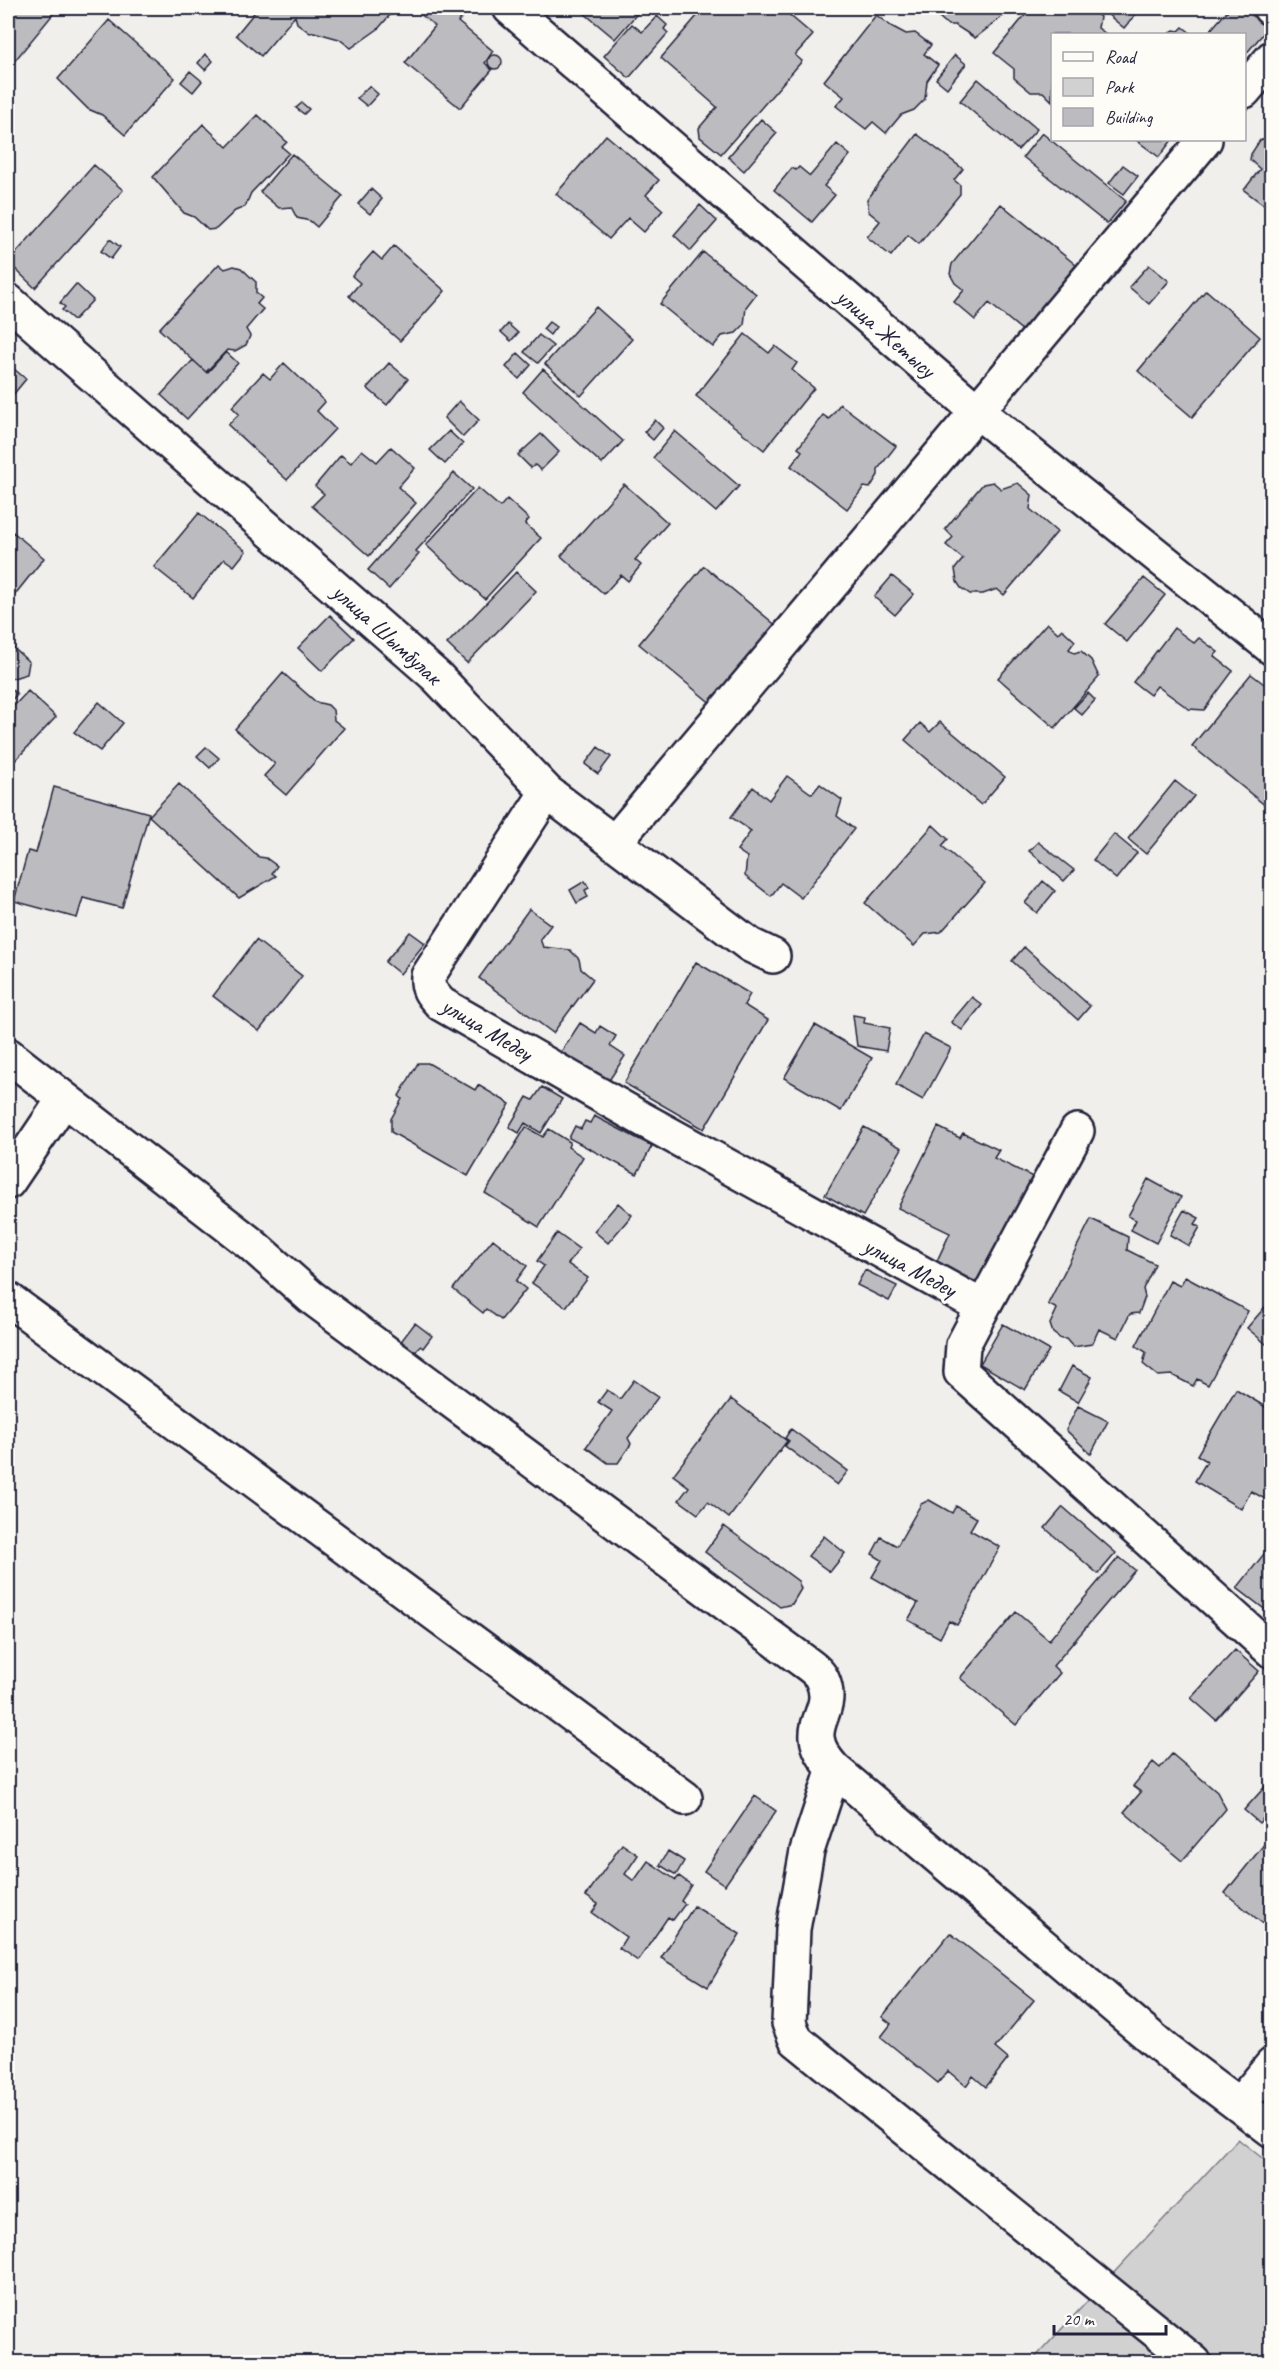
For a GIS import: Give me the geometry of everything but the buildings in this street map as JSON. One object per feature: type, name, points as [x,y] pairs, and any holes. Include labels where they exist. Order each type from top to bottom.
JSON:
[{"type":"street","name":"улица Жетысу","points":[[510,8],[978,412],[1272,648]]},
{"type":"street","points":[[1246,90],[1272,58]]},
{"type":"street","points":[[614,843],[1204,141]]},
{"type":"street","name":"улица Шымбулак","points":[[8,301],[437,678],[547,792],[750,945],[773,956]]},
{"type":"street","name":"улица Медеу","points":[[547,792],[428,976],[427,987],[441,1004],[652,1125],[983,1307],[963,1346],[961,1372],[1272,1651]]},
{"type":"street","points":[[8,1055],[250,1243],[320,1304],[822,1677],[827,1698],[815,1729],[817,1743],[823,1757],[834,1769],[1167,2051],[1272,2130]]},
{"type":"street","points":[[8,1182],[64,1099]]},
{"type":"street","points":[[983,1307],[1077,1131]]},
{"type":"street","points":[[8,1299],[685,1798]]},
{"type":"street","points":[[834,1769],[807,1851],[793,1929],[789,2023],[796,2040],[1194,2362]]},
{"type":"street","points":[[1239,2104],[1272,2065]]},
{"type":"green space","points":[[1238,2139],[1271,2165],[1271,2362],[1031,2362]]}]
